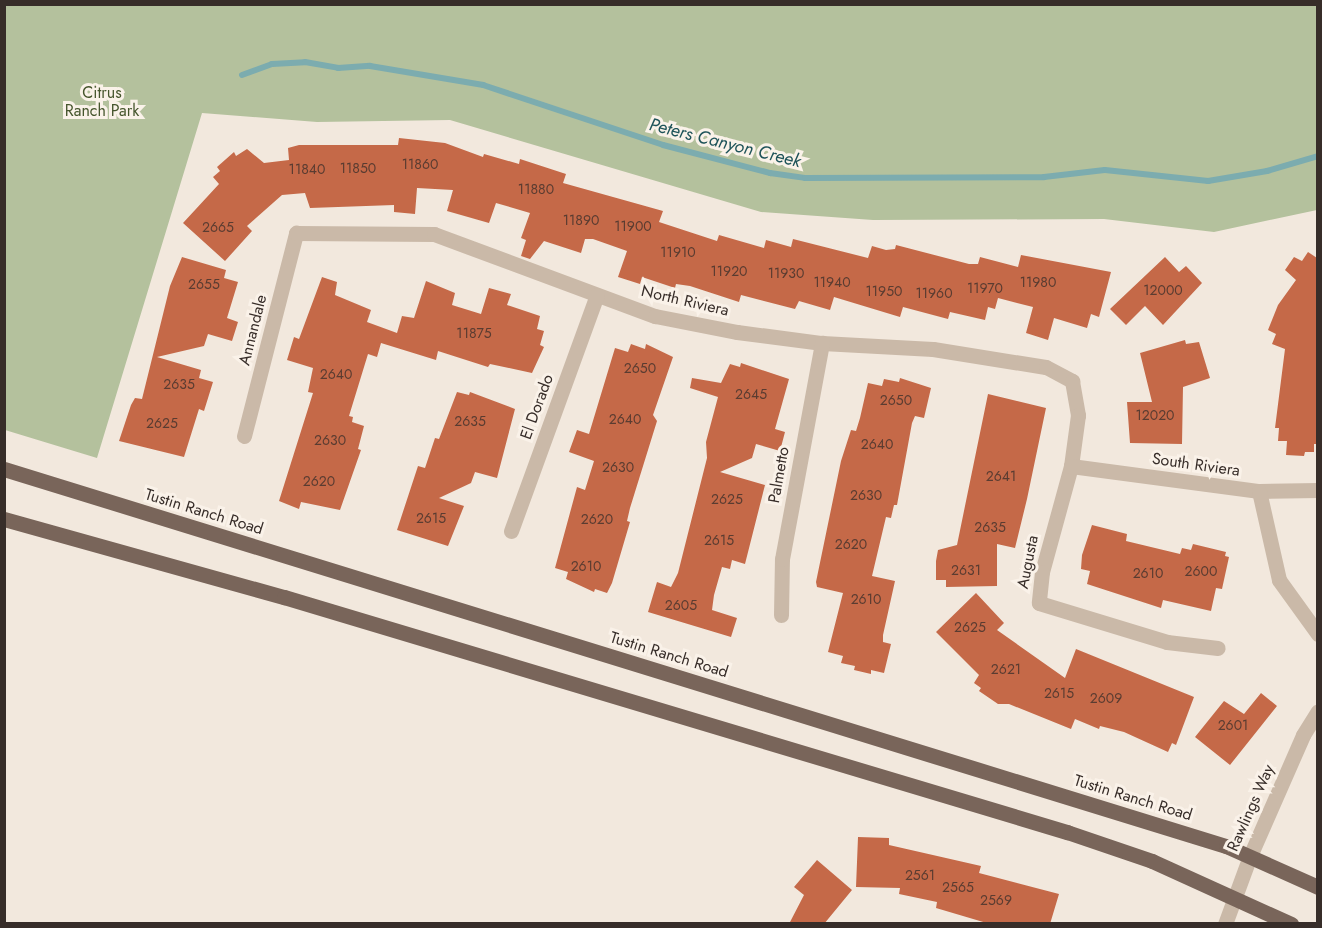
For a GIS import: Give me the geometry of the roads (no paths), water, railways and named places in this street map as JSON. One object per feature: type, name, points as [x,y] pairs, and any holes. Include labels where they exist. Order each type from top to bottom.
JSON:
[{"type":"main road","name":"Tustin Ranch Road","points":[[4,469],[1250,856],[1317,887]]},
{"type":"main road","points":[[4,519],[295,601],[1067,832],[1152,861],[1234,896],[1291,924]]},
{"type":"street","name":"North Riviera","points":[[296,233],[434,234],[655,316],[737,332],[822,343],[999,357],[1046,367],[1072,381]]},
{"type":"street","name":"Annandale","points":[[244,436],[296,233]]},
{"type":"street","name":"El Dorado","points":[[511,531],[597,296]]},
{"type":"street","name":"Palmetto","points":[[781,615],[782,559],[822,343]]},
{"type":"street","name":"Augusta","points":[[1072,381],[1078,415],[1071,466],[1042,572],[1039,603],[1167,642],[1218,648]]},
{"type":"street","name":"South Riviera","points":[[1071,466],[1259,491],[1317,490]]},
{"type":"street","points":[[1259,491],[1279,580],[1317,634]]},
{"type":"street","name":"Rawlings Way","points":[[1226,924],[1250,856],[1303,735],[1317,711]]},
{"type":"waterway","name":"Peters Canyon Creek","points":[[242,75],[272,64],[305,62],[338,68],[370,66],[483,85],[663,145],[770,173],[805,178],[1044,177],[1105,170],[1208,181],[1267,171],[1318,156]]},
{"type":"park label","name":"Citrus Ranch Park","points":[[102,102]]}]
